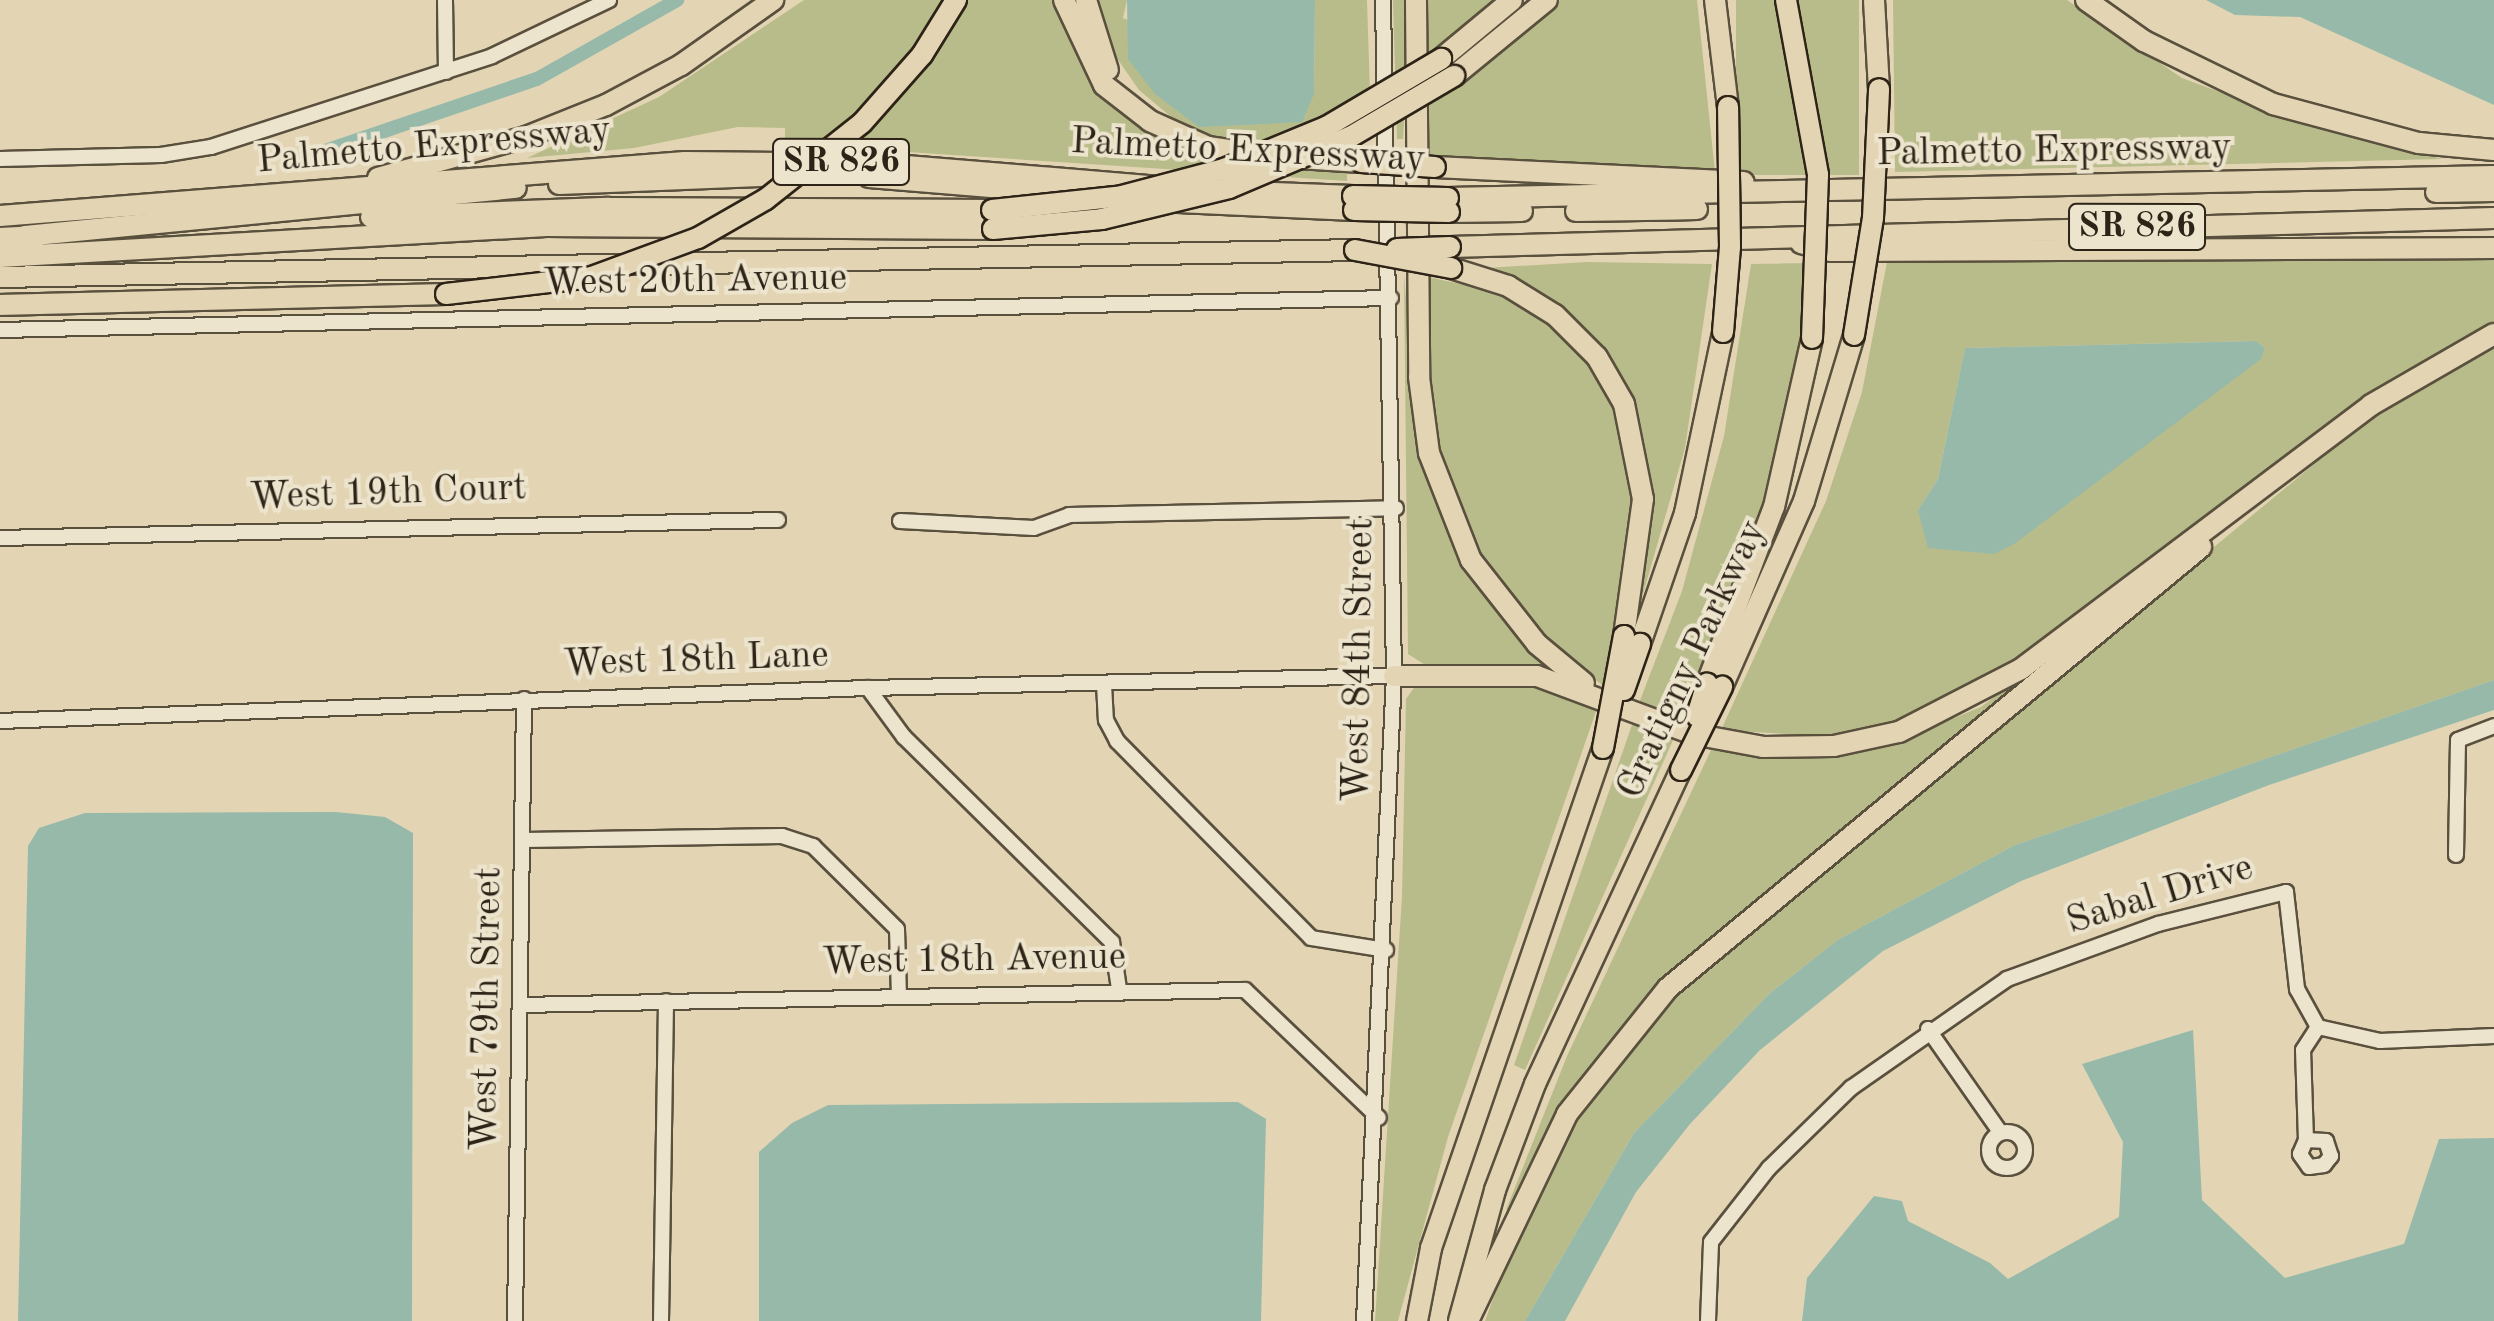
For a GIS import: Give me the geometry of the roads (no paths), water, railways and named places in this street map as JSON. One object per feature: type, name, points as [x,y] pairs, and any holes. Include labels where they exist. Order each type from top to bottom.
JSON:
[{"type":"highway","points":[[748,20],[773,0]]},
{"type":"highway","points":[[329,192],[570,120],[656,80],[784,0]]},
{"type":"highway","points":[[0,305],[446,294],[592,277],[664,253],[749,209],[862,124],[922,54],[956,0]]},
{"type":"highway","points":[[1064,0],[1104,85],[1150,121],[1208,147],[1435,167],[1714,179],[1835,192]]},
{"type":"highway","points":[[1086,0],[1111,76],[1150,121]]},
{"type":"highway","points":[[1416,0],[1419,377],[1438,484],[1471,560],[1504,606],[1554,659],[1607,698]]},
{"type":"highway","points":[[1448,68],[1512,0]]},
{"type":"highway","points":[[0,257],[546,226],[992,220],[1122,196],[1224,168],[1326,127],[1448,68],[1547,0]]},
{"type":"highway","points":[[1706,0],[1721,36]]},
{"type":"highway","name":"Gratigny Parkway","points":[[1417,1321],[1431,1248],[1603,748],[1632,640],[1685,513],[1723,332],[1730,247],[1728,106],[1716,0]]},
{"type":"highway","points":[[1714,685],[1774,507],[1812,338],[1820,251],[1817,158],[1786,0]]},
{"type":"highway","name":"Gratigny Parkway","points":[[1459,1321],[1495,1190],[1535,1084],[1680,770],[1714,685],[1804,501],[1854,335],[1873,218],[1879,90],[1874,0]]},
{"type":"highway","points":[[2086,0],[2144,42],[2273,104],[2419,143],[2494,150]]},
{"type":"highway","name":"Palmetto Expressway","points":[[0,216],[329,192],[592,167],[774,160],[1354,203],[1449,205],[2494,176]]},
{"type":"highway","points":[[0,238],[542,185],[721,175],[873,177],[1354,203]]},
{"type":"highway","points":[[1449,205],[2494,190]]},
{"type":"highway","points":[[25,236],[544,209],[992,220]]},
{"type":"highway","name":"Palmetto Expressway","points":[[0,277],[1355,250],[2494,218]]},
{"type":"highway","points":[[1780,238],[1830,251],[2494,248]]},
{"type":"highway","points":[[1355,250],[1451,268],[1508,286],[1555,314],[1597,358],[1624,404],[1643,499],[1632,640]]},
{"type":"highway","points":[[1394,676],[1524,673],[1607,698],[1693,734],[1763,747],[1834,746],[1899,732],[2021,669],[2371,405],[2494,334]]},
{"type":"highway","points":[[1468,1321],[1568,1114],[1668,988],[2300,460]]},
{"type":"street","points":[[445,0],[446,72]]},
{"type":"street","points":[[0,158],[194,151],[446,72],[542,36],[609,0]]},
{"type":"street","name":"West 84th Street","points":[[1364,1321],[1379,1118],[1394,676],[1396,508],[1383,0]]},
{"type":"street","name":"West 20th Avenue","points":[[0,330],[1391,298]]},
{"type":"street","points":[[900,522],[1034,528],[1069,515],[1396,508]]},
{"type":"street","name":"West 19th Court","points":[[0,538],[778,520]]},
{"type":"street","name":"West 18th Lane","points":[[0,721],[524,699],[1394,676]]},
{"type":"street","points":[[1104,684],[1106,720],[1116,741],[1311,938],[1386,950]]},
{"type":"street","points":[[868,688],[904,737],[1112,942],[1119,989]]},
{"type":"street","name":"West 79th Street","points":[[514,1321],[524,699]]},
{"type":"street","points":[[2456,854],[2458,740],[2494,726]]},
{"type":"street","points":[[524,840],[782,836],[813,846],[896,929],[898,995]]},
{"type":"street","name":"Sabal Drive","points":[[1708,1321],[1711,1242],[1769,1168],[1851,1088],[1928,1029],[2007,978],[2158,924],[2286,892],[2296,989],[2318,1027]]},
{"type":"street","name":"West 18th Avenue","points":[[520,1005],[1119,989],[1245,990],[1379,1118]]},
{"type":"street","points":[[661,1321],[666,1001]]},
{"type":"street","points":[[2306,1140],[2303,1050],[2318,1027],[2380,1041],[2494,1036]]},
{"type":"street","points":[[1928,1029],[2000,1132]]},
{"type":"waterway","points":[[287,164],[537,79],[677,0]]}]
